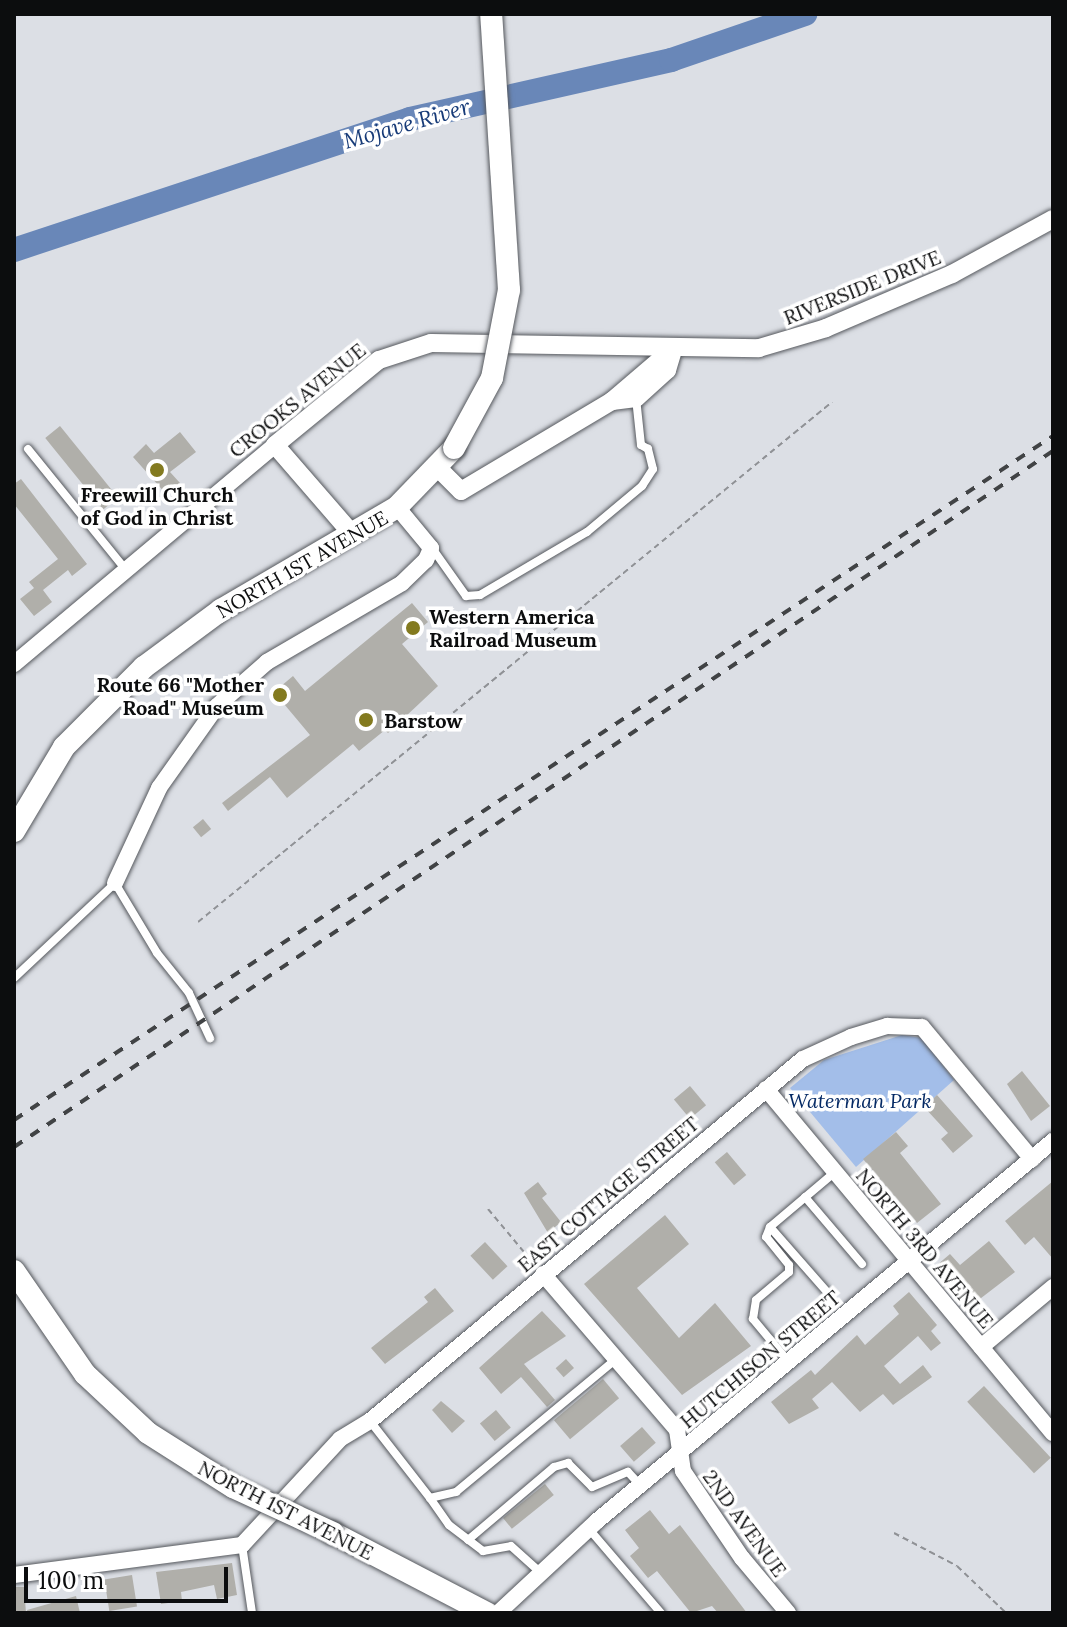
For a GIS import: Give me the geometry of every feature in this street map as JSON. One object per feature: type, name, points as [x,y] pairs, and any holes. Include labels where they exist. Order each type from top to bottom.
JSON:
[{"type":"main road","name":"NORTH 1ST AVENUE","points":[[14,831],[64,747],[144,667],[221,610],[397,507],[439,469],[454,448],[492,378],[509,290],[491,14]]},
{"type":"main road","name":"NORTH 1ST AVENUE","points":[[14,1271],[85,1374],[148,1433],[233,1487],[333,1533],[487,1613]]},
{"type":"street","name":"RIVERSIDE DRIVE","points":[[674,348],[733,351],[789,341],[952,274],[1053,219]]},
{"type":"street","name":"CROOKS AVENUE","points":[[14,664],[379,360],[431,343],[674,348]]},
{"type":"street","points":[[612,401],[636,398],[667,370],[674,348]]},
{"type":"street","points":[[439,469],[461,491],[612,401],[674,348]]},
{"type":"street","points":[[275,445],[353,535]]},
{"type":"street","points":[[115,883],[159,788],[217,706],[267,662],[402,583],[431,548],[397,507]]},
{"type":"street","name":"EAST COTTAGE STREET","points":[[242,1545],[340,1439],[370,1421],[803,1059],[851,1037],[887,1026],[922,1027],[1032,1159]]},
{"type":"street","name":"NORTH 3RD AVENUE","points":[[766,1089],[1051,1427]]},
{"type":"street","name":"HUTCHISON STREET","points":[[498,1613],[589,1529],[1053,1141]]},
{"type":"street","name":"2ND AVENUE","points":[[543,1274],[677,1430],[683,1471],[742,1558],[788,1613]]},
{"type":"street","points":[[981,1347],[1053,1287]]},
{"type":"street","points":[[14,1575],[242,1545]]},
{"type":"lane","points":[[431,548],[466,596],[480,595],[587,532],[642,486],[653,469],[648,449],[641,445],[636,398]]},
{"type":"lane","points":[[28,449],[126,570]]},
{"type":"lane","points":[[14,978],[115,883],[157,953],[189,993],[210,1038]]},
{"type":"lane","points":[[788,1361],[753,1319],[756,1300],[789,1272],[789,1265],[766,1237],[770,1227],[835,1172]]},
{"type":"lane","points":[[805,1197],[862,1264]]},
{"type":"lane","points":[[770,1227],[828,1293]]},
{"type":"lane","points":[[430,1498],[456,1492],[617,1359]]},
{"type":"lane","points":[[370,1421],[449,1525],[483,1551],[511,1546],[541,1573]]},
{"type":"lane","points":[[468,1540],[554,1467],[568,1463],[592,1487],[628,1472],[641,1485]]},
{"type":"lane","points":[[589,1529],[661,1613]]},
{"type":"lane","points":[[242,1545],[252,1613]]},
{"type":"path","points":[[198,922],[832,402]]},
{"type":"path","points":[[488,1209],[543,1274]]},
{"type":"path","points":[[894,1533],[957,1566],[1006,1613]]},
{"type":"green space","name":"Waterman Park","points":[[902,1035],[922,1038],[954,1080],[856,1167],[790,1088],[824,1060]]},
{"type":"building","points":[[60,426],[118,497],[103,509],[45,438]]},
{"type":"building","points":[[180,432],[196,452],[170,472],[180,483],[167,495],[133,457],[146,444],[154,453]]},
{"type":"building","points":[[21,479],[87,564],[72,576],[68,570],[43,590],[52,602],[34,616],[20,599],[34,588],[29,582],[58,559],[14,504],[14,484]]},
{"type":"building","points":[[412,603],[428,622],[402,644],[438,686],[388,733],[385,730],[359,751],[353,744],[287,798],[270,777],[228,811],[222,803],[310,735],[274,692],[293,676],[305,691]]},
{"type":"building","points":[[203,819],[211,829],[201,837],[193,827]]},
{"type":"building","points":[[1022,1071],[1050,1106],[1031,1121],[1007,1084]]},
{"type":"building","points":[[690,1086],[706,1105],[690,1119],[674,1099]]},
{"type":"building","points":[[937,1095],[973,1136],[953,1153],[941,1139],[948,1133],[924,1107]]},
{"type":"building","points":[[896,1132],[908,1146],[900,1153],[941,1204],[917,1223],[863,1159]]},
{"type":"building","points":[[727,1152],[746,1175],[734,1185],[715,1162]]},
{"type":"building","points":[[1053,1181],[1053,1259],[1034,1237],[1025,1245],[1005,1221]]},
{"type":"building","points":[[538,1182],[547,1194],[542,1198],[561,1222],[548,1233],[524,1193]]},
{"type":"building","points":[[665,1215],[689,1244],[637,1288],[679,1338],[715,1303],[751,1346],[682,1395],[584,1284]]},
{"type":"building","points":[[989,1241],[1015,1272],[972,1305],[937,1265],[950,1254],[960,1265]]},
{"type":"building","points":[[485,1242],[508,1266],[493,1280],[470,1256]]},
{"type":"building","points":[[435,1288],[454,1311],[385,1364],[371,1348],[428,1302],[424,1297]]},
{"type":"building","points":[[909,1292],[937,1325],[931,1331],[941,1343],[931,1351],[918,1336],[884,1366],[900,1384],[923,1365],[932,1377],[893,1405],[883,1394],[860,1412],[832,1382],[812,1399],[819,1408],[789,1424],[771,1402],[811,1370],[815,1375],[857,1335],[865,1345],[899,1314],[893,1306]]},
{"type":"building","points":[[542,1311],[566,1336],[524,1364],[555,1400],[547,1407],[521,1377],[501,1394],[479,1368]]},
{"type":"building","points":[[566,1359],[574,1368],[564,1377],[556,1368]]},
{"type":"building","points":[[603,1379],[619,1398],[570,1439],[554,1420]]},
{"type":"building","points":[[984,1386],[1051,1458],[1034,1473],[967,1402]]},
{"type":"building","points":[[441,1401],[465,1421],[452,1433],[432,1410]]},
{"type":"building","points":[[496,1410],[511,1428],[495,1441],[480,1423]]},
{"type":"building","points":[[642,1427],[656,1443],[634,1462],[620,1446]]},
{"type":"building","points":[[545,1484],[554,1495],[512,1529],[503,1518]]},
{"type":"building","points":[[650,1510],[669,1534],[680,1525],[747,1613],[718,1613],[712,1606],[691,1613],[657,1571],[648,1578],[630,1556],[639,1548],[625,1530]]},
{"type":"building","points":[[232,1563],[237,1595],[217,1599],[214,1585],[181,1592],[182,1601],[161,1604],[156,1572]]},
{"type":"building","points":[[132,1575],[137,1607],[109,1611],[104,1579]]},
{"type":"building","points":[[14,1587],[24,1587],[26,1613],[14,1613]]},
{"type":"building","points":[[76,1596],[80,1613],[28,1613],[27,1610]]},
{"type":"waterway","name":"Mojave River","points":[[14,250],[410,119],[671,60],[805,14]]},
{"type":"railway","points":[[14,1120],[1053,436]]},
{"type":"railway","points":[[14,1147],[1053,451]]},
{"type":"place","name":"Freewill Church of God in Christ","points":[[157,470]]},
{"type":"place","name":"Western America Railroad Museum","points":[[413,628]]},
{"type":"place","name":"Route 66 \"Mother Road\" Museum","points":[[280,695]]},
{"type":"place","name":"Barstow","points":[[366,720]]}]
